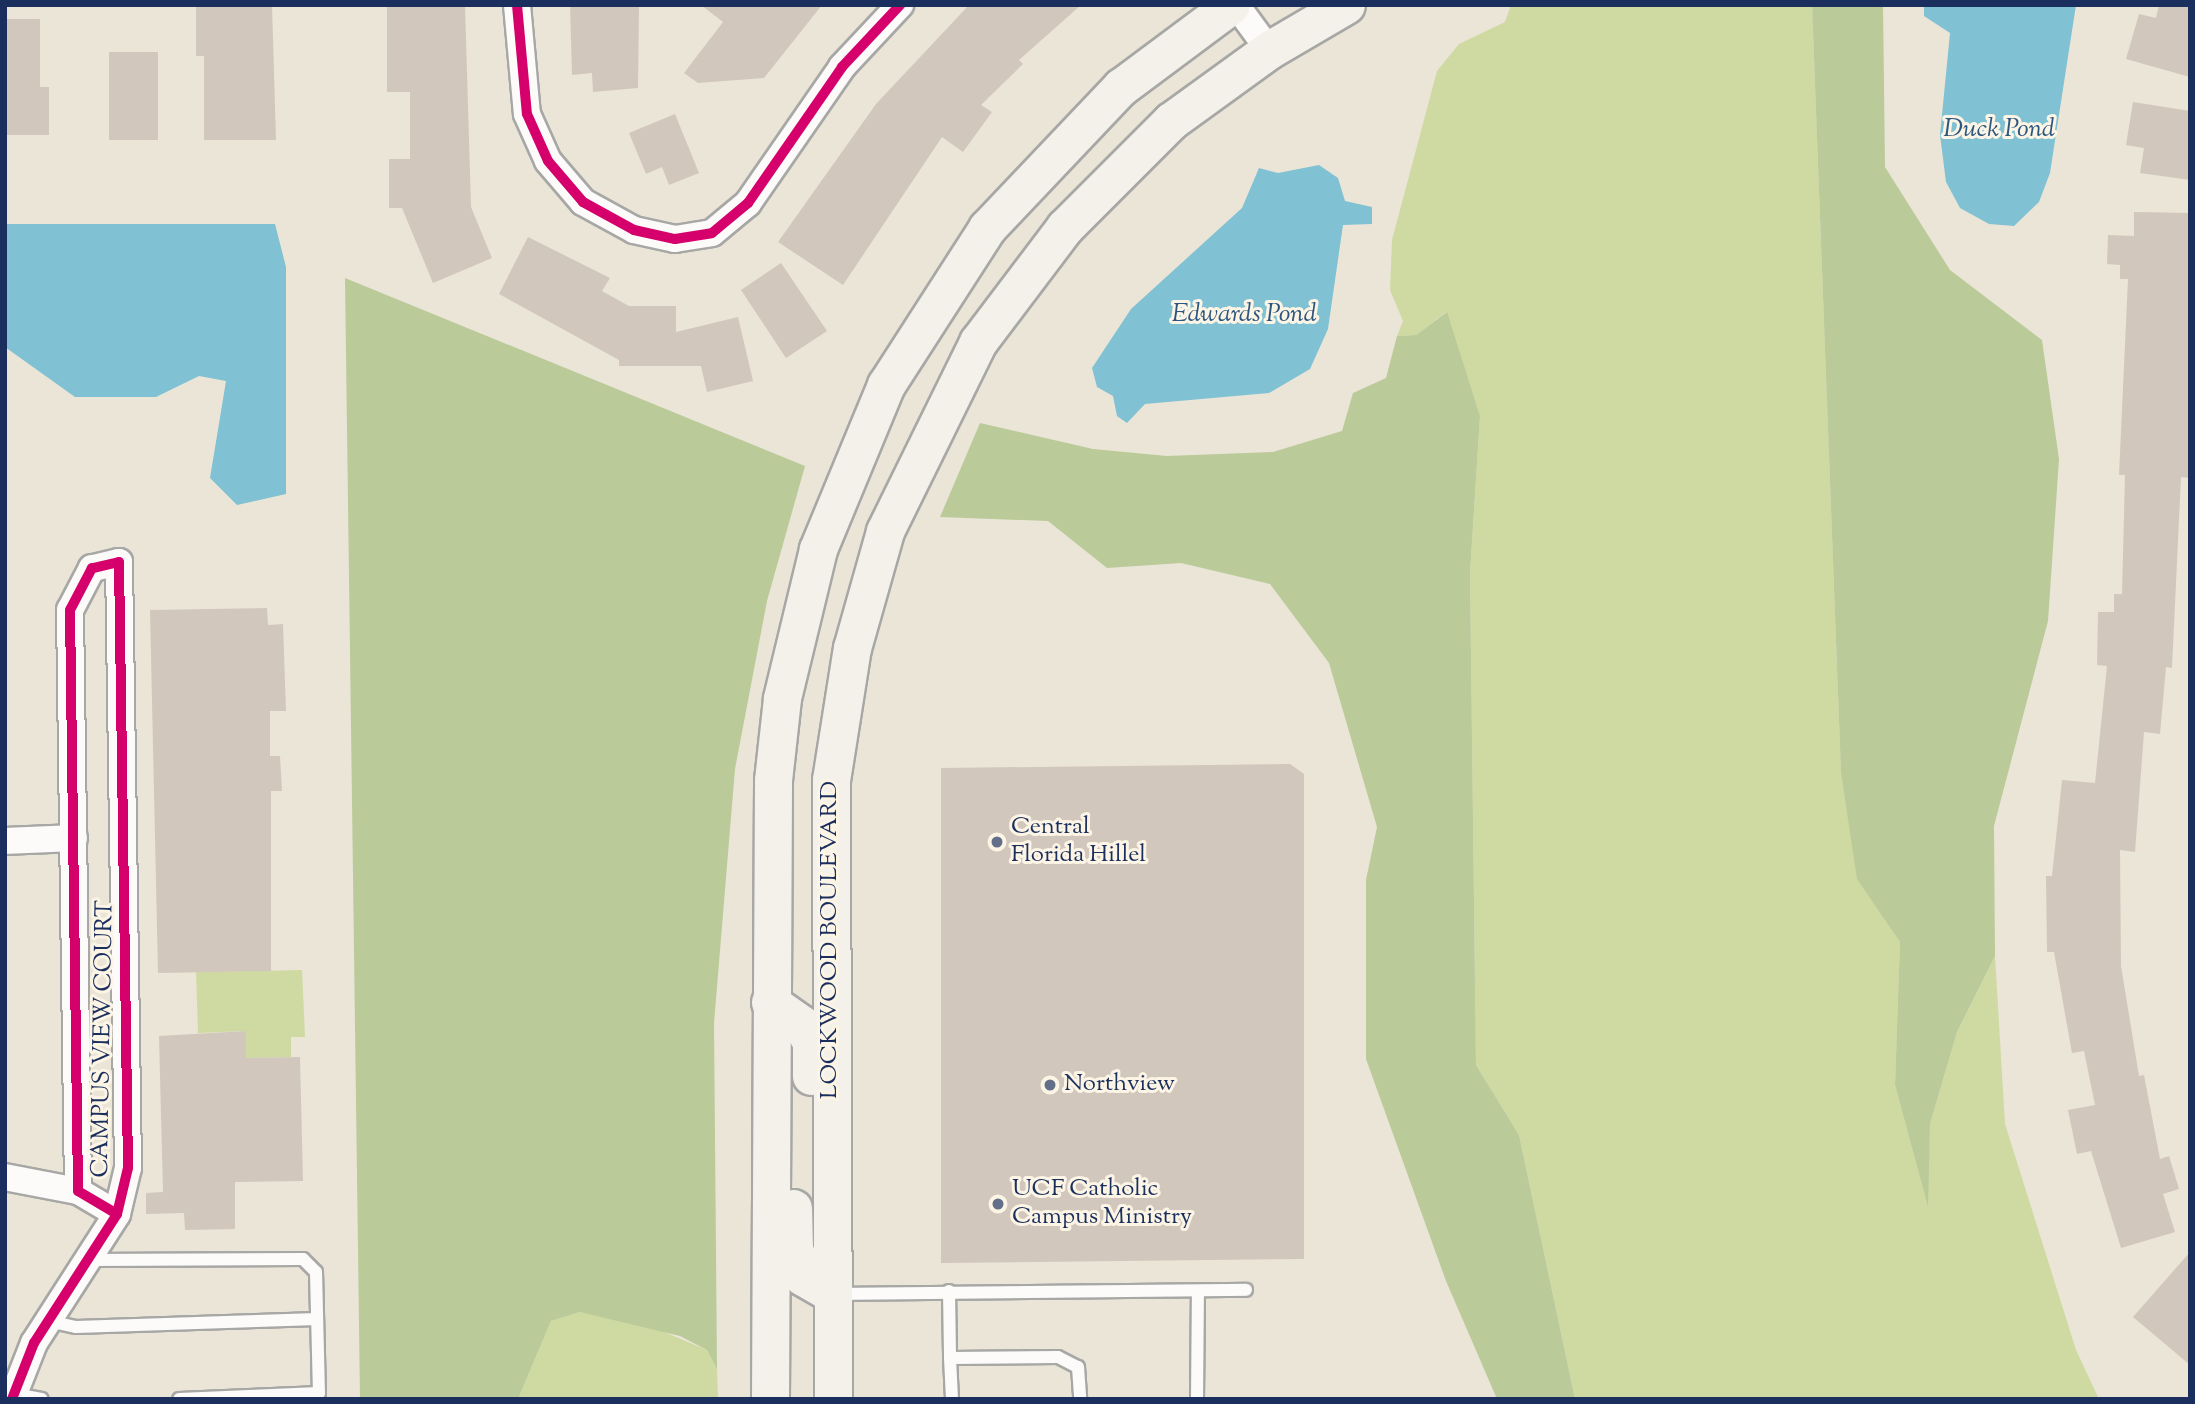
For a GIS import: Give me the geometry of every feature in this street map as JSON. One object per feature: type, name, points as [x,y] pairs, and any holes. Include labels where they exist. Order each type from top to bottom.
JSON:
[{"type":"main road","points":[[770,1399],[769,1002],[773,780],[795,634],[818,549],[864,430],[925,317],[1042,165],[1121,87],[1233,5]]},
{"type":"main road","name":"LOCKWOOD BOULEVARD","points":[[833,1399],[831,780],[852,648],[899,498],[978,342],[1023,278],[1120,168],[1171,121],[1269,50],[1346,5]]},
{"type":"main road","points":[[795,634],[852,648]]},
{"type":"main road","points":[[769,1002],[786,1009],[811,1042],[813,1194],[832,1224]]},
{"type":"main road","points":[[771,1075],[792,1119],[794,1248],[803,1277],[832,1294]]},
{"type":"street","points":[[517,5],[527,114],[548,161],[583,202],[634,230],[675,239],[712,233],[748,203],[842,67],[900,5]]},
{"type":"street","points":[[1233,5],[1269,50]]},
{"type":"street","name":"CAMPUS VIEW COURT","points":[[13,1396],[48,1321],[117,1214],[128,1168],[127,818],[119,562],[92,568],[70,610],[74,838]]},
{"type":"street","points":[[5,841],[74,838],[79,1191]]},
{"type":"street","points":[[5,1177],[79,1191],[117,1214]]},
{"type":"lane","points":[[89,1260],[303,1259],[316,1272],[318,1396],[179,1399]]},
{"type":"lane","points":[[832,1294],[1246,1290]]},
{"type":"lane","points":[[1197,1399],[1198,1291]]},
{"type":"lane","points":[[949,1292],[951,1399]]},
{"type":"lane","points":[[48,1321],[76,1327],[317,1319]]},
{"type":"lane","points":[[950,1358],[1058,1357],[1079,1367],[1080,1399]]},
{"type":"lane","points":[[13,1396],[42,1399]]},
{"type":"green space","points":[[1511,5],[1812,5],[1841,773],[1858,879],[1900,942],[1895,1085],[1927,1203],[1930,1124],[1957,1032],[1995,956],[2005,1124],[2076,1350],[2099,1399],[1575,1399],[1519,1135],[1476,1065],[1470,573],[1480,416],[1446,312],[1416,335],[1397,336],[1403,321],[1390,290],[1392,240],[1437,71],[1459,44],[1505,22]]},
{"type":"green space","points":[[1812,5],[1883,5],[1885,167],[1950,270],[2042,340],[2059,459],[2048,621],[1994,826],[1995,956],[1957,1032],[1930,1124],[1928,1207],[1895,1085],[1900,942],[1857,879],[1841,773]]},
{"type":"green space","points":[[345,278],[805,466],[767,601],[735,769],[714,1023],[717,1369],[707,1350],[680,1336],[580,1312],[551,1321],[518,1399],[360,1399]]},
{"type":"green space","points":[[1447,312],[1480,416],[1470,573],[1476,1065],[1519,1135],[1575,1399],[1497,1399],[1446,1281],[1366,1059],[1366,880],[1377,827],[1329,663],[1270,584],[1181,563],[1107,568],[1048,521],[940,517],[980,423],[1093,449],[1167,456],[1273,452],[1342,431],[1353,393],[1386,378],[1397,336],[1416,335]]},
{"type":"green space","points":[[302,970],[305,1037],[291,1037],[291,1057],[246,1058],[246,1031],[198,1033],[196,972]]},
{"type":"green space","points":[[580,1312],[645,1324],[707,1350],[717,1369],[718,1399],[518,1399],[551,1321]]},
{"type":"water","name":"Duck Pond","points":[[1924,5],[2076,5],[2050,173],[2039,202],[2014,226],[1989,224],[1960,208],[1946,182],[1940,135],[1950,33],[1924,16]]},
{"type":"water","name":"Edwards Pond","points":[[1319,165],[1338,178],[1345,201],[1372,207],[1372,224],[1343,225],[1328,329],[1310,369],[1269,393],[1145,404],[1127,423],[1117,416],[1113,396],[1097,387],[1092,368],[1131,309],[1242,208],[1259,168],[1278,173]]},
{"type":"water","points":[[5,224],[275,224],[286,267],[286,494],[237,505],[210,478],[226,381],[199,376],[156,397],[75,397],[5,347]]},
{"type":"building","points":[[196,5],[272,5],[276,140],[204,140],[204,56],[196,56]]},
{"type":"building","points":[[387,5],[465,5],[471,207],[492,258],[433,283],[402,208],[389,208],[389,159],[410,159],[410,92],[387,92]]},
{"type":"building","points":[[570,5],[639,5],[638,88],[593,92],[592,73],[572,75]]},
{"type":"building","points":[[701,5],[822,5],[764,78],[698,83],[684,73],[723,22]]},
{"type":"building","points":[[969,5],[1081,5],[1019,60],[1023,64],[981,105],[992,112],[963,152],[942,137],[843,285],[778,242],[876,104]]},
{"type":"building","points":[[2159,5],[2190,5],[2190,77],[2126,59],[2139,14],[2156,18]]},
{"type":"building","points":[[5,19],[40,19],[40,87],[49,87],[49,135],[5,135]]},
{"type":"building","points":[[109,52],[158,52],[158,140],[109,140]]},
{"type":"building","points":[[2133,102],[2190,111],[2190,180],[2140,173],[2144,148],[2126,145]]},
{"type":"building","points":[[675,114],[699,173],[669,185],[662,167],[646,174],[629,133]]},
{"type":"building","points":[[2134,212],[2190,213],[2190,478],[2181,477],[2172,668],[2166,667],[2160,734],[2144,732],[2135,852],[2120,850],[2121,966],[2139,1076],[2144,1075],[2160,1159],[2169,1156],[2179,1189],[2163,1194],[2175,1232],[2121,1248],[2091,1151],[2077,1154],[2068,1110],[2095,1105],[2084,1051],[2072,1053],[2054,952],[2047,952],[2046,876],[2052,876],[2062,780],[2095,783],[2107,666],[2097,665],[2098,612],[2114,612],[2114,594],[2122,594],[2125,475],[2119,475],[2128,279],[2120,279],[2120,265],[2107,264],[2108,235],[2134,236]]},
{"type":"building","points":[[528,237],[610,278],[602,291],[629,306],[676,306],[676,332],[738,317],[753,381],[707,392],[701,366],[619,366],[619,360],[499,294]]},
{"type":"building","points":[[781,263],[827,331],[786,358],[741,290]]},
{"type":"building","points":[[267,608],[268,625],[283,624],[286,711],[270,711],[270,756],[280,756],[282,791],[271,791],[271,971],[158,973],[150,610]]},
{"type":"building","name":"Northview","points":[[1290,764],[1304,774],[1304,1259],[941,1263],[941,768]]},
{"type":"building","points":[[246,1031],[246,1058],[300,1057],[303,1181],[235,1182],[235,1229],[185,1230],[184,1213],[146,1214],[146,1193],[163,1192],[159,1036]]},
{"type":"building","points":[[2190,1252],[2190,1365],[2133,1317]]},
{"type":"cycle path","points":[[517,5],[527,114],[548,161],[583,202],[634,230],[675,239],[712,233],[748,203],[842,67],[900,5]]},
{"type":"cycle path","points":[[12,1399],[34,1343],[117,1214],[128,1168],[119,562],[92,568],[70,610],[78,1191],[117,1214]]},
{"type":"place","name":"Central Florida Hillel","points":[[997,842]]},
{"type":"place","name":"Northview","points":[[1050,1085]]},
{"type":"place","name":"UCF Catholic Campus Ministry","points":[[998,1204]]}]
